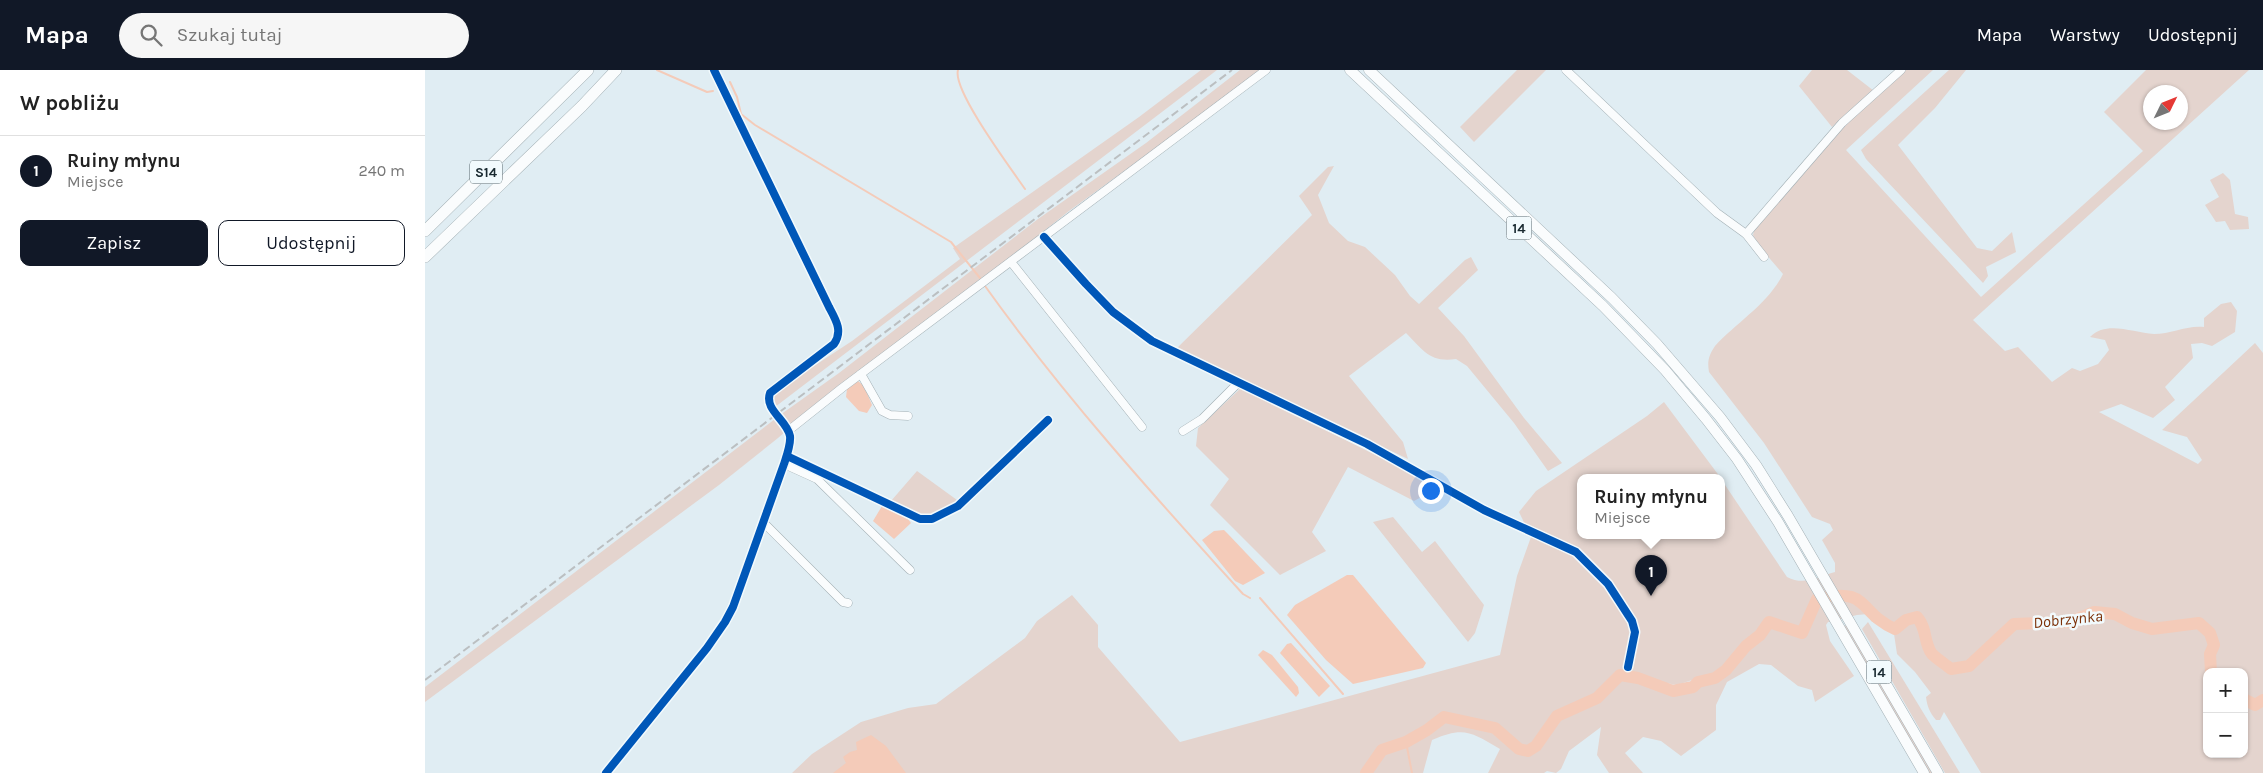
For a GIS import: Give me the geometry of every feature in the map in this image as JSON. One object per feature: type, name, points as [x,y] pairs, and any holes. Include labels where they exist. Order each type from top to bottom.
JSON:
[{"type":"highway","name":"S14","points":[[425,231],[587,70]]},
{"type":"highway","name":"S14","points":[[425,257],[582,106],[616,70]]},
{"type":"main road","name":"14","points":[[1350,70],[1596,300],[1665,370],[1707,419],[1741,464],[1809,575],[1924,773]]},
{"type":"main road","name":"14","points":[[1369,70],[1612,298],[1693,383],[1738,440],[1776,496],[1823,573],[1938,773]]},
{"type":"street","points":[[606,773],[707,648],[725,622],[741,588],[785,460],[790,440],[788,431],[772,409],[769,395],[773,389],[835,344],[839,337],[839,331],[829,307],[713,70]]},
{"type":"street","points":[[788,431],[1266,70]]},
{"type":"street","points":[[1566,70],[1717,213],[1746,234],[1765,257]]},
{"type":"street","points":[[1746,234],[1842,123],[1901,70]]},
{"type":"street","points":[[1044,237],[1086,284],[1129,325],[1166,349],[1367,444],[1484,510],[1576,552],[1608,584],[1632,621],[1635,632],[1628,667]]},
{"type":"street","points":[[1011,262],[1142,427]]},
{"type":"street","points":[[861,374],[882,411],[890,415],[908,416]]},
{"type":"street","points":[[1183,431],[1202,418],[1239,382]]},
{"type":"street","points":[[785,460],[920,519],[932,519],[958,506],[1048,420]]},
{"type":"street","points":[[785,460],[817,479],[910,570]]},
{"type":"street","points":[[764,523],[843,602],[848,603]]},
{"type":"shaded area","points":[[1201,70],[1217,70],[775,407],[772,403],[776,391],[852,341],[960,259],[953,248],[1139,117]]},
{"type":"shaded area","points":[[1240,70],[1259,70],[1222,100],[1069,211],[980,282],[792,423],[786,423],[780,415],[839,373],[1038,219],[1146,143]]},
{"type":"shaded area","points":[[1517,70],[1546,70],[1474,142],[1460,127]]},
{"type":"shaded area","points":[[1812,70],[1847,70],[1874,91],[1832,127],[1799,86]]},
{"type":"shaded area","points":[[1906,70],[1933,70],[1846,150],[1981,297],[2143,151],[2104,112],[2146,70],[2249,70],[2188,125],[2188,85],[2143,85],[2143,130],[2183,130],[1973,320],[2005,351],[2018,347],[2052,382],[2072,368],[2080,371],[2098,364],[2109,350],[2105,340],[2090,337],[2104,329],[2112,328],[2160,334],[2191,327],[2204,327],[2204,318],[2221,304],[2231,302],[2237,311],[2235,332],[2212,346],[2202,343],[2191,344],[2193,358],[2165,387],[2175,400],[2153,418],[2121,404],[2099,412],[2198,464],[2202,460],[2187,437],[2162,430],[2255,343],[2263,353],[2263,773],[1981,773],[1944,712],[1940,720],[1936,720],[1932,715],[1926,697],[1931,693],[1915,672],[1897,654],[1894,634],[1871,621],[1868,614],[1828,622],[1826,625],[1830,641],[1854,676],[1815,702],[1812,690],[1798,686],[1771,665],[1759,664],[1727,682],[1716,705],[1716,730],[1681,756],[1661,741],[1643,737],[1625,753],[1643,773],[1609,773],[1597,755],[1601,727],[1569,751],[1561,769],[1556,773],[1547,771],[1544,773],[1488,773],[1500,749],[1482,738],[1460,732],[1432,740],[1423,773],[1368,773],[1383,752],[1428,734],[1446,720],[1488,728],[1521,751],[1529,753],[1537,748],[1558,719],[1583,710],[1580,707],[1597,698],[1620,675],[1638,678],[1673,691],[1693,687],[1698,682],[1715,678],[1726,670],[1735,658],[1732,656],[1723,667],[1713,673],[1677,685],[1661,682],[1639,673],[1615,672],[1593,695],[1554,715],[1531,745],[1522,746],[1496,725],[1448,715],[1440,716],[1411,737],[1375,752],[1362,773],[792,773],[812,754],[861,722],[908,708],[936,704],[1025,638],[1037,621],[1072,595],[1098,625],[1098,647],[1180,742],[1500,655],[1517,576],[1531,537],[1519,512],[1536,491],[1647,416],[1664,402],[1718,474],[1577,474],[1577,539],[1725,539],[1725,485],[1787,577],[1793,580],[1805,581],[1835,572],[1835,563],[1822,540],[1833,530],[1830,524],[1812,517],[1764,443],[1709,372],[1708,361],[1715,346],[1761,304],[1777,285],[1783,274],[1758,245],[1753,235],[1755,227],[1839,131]]},
{"type":"shaded area","points":[[1949,70],[1966,70],[1935,108],[1898,145],[1977,248],[1992,251],[2012,232],[2016,252],[1986,267],[1988,276],[1983,283],[1866,159],[1861,150]]},
{"type":"shaded area","points":[[1334,166],[1318,195],[1329,223],[1348,241],[1365,247],[1395,275],[1410,296],[1419,304],[1465,260],[1471,257],[1478,270],[1438,308],[1464,336],[1524,418],[1562,463],[1548,471],[1514,423],[1467,366],[1456,359],[1447,360],[1433,357],[1422,350],[1406,333],[1349,376],[1403,442],[1408,459],[1176,349],[1312,215],[1299,196],[1328,167]]},
{"type":"shaded area","points":[[2223,173],[2230,180],[2235,214],[2248,217],[2249,229],[2230,230],[2225,221],[2216,222],[2205,205],[2219,197],[2210,180]]},
{"type":"shaded area","points":[[858,381],[864,386],[872,405],[867,413],[859,411],[846,397],[847,389]]},
{"type":"shaded area","points":[[1241,388],[1440,487],[1414,501],[1348,467],[1312,532],[1326,551],[1280,575],[1210,505],[1229,479],[1196,446],[1198,428]]},
{"type":"shaded area","points":[[775,419],[785,432],[778,438],[719,485],[425,702],[425,687]]},
{"type":"shaded area","points":[[917,471],[957,500],[940,512],[932,514],[917,513],[891,501]]},
{"type":"shaded area","points":[[882,506],[908,519],[911,523],[894,539],[873,521]]},
{"type":"shaded area","points":[[1393,517],[1422,552],[1435,541],[1484,605],[1475,633],[1468,642],[1373,522]]},
{"type":"shaded area","points":[[1224,530],[1265,573],[1243,585],[1235,581],[1202,540],[1214,531]]},
{"type":"shaded area","points":[[1347,575],[1353,575],[1426,663],[1423,668],[1353,684],[1326,660],[1287,615],[1295,605]]},
{"type":"shaded area","points":[[1868,622],[1960,773],[1945,773],[1862,629]]},
{"type":"shaded area","points":[[1848,625],[1934,773],[1928,773],[1843,626]]},
{"type":"shaded area","points":[[1291,643],[1330,686],[1319,697],[1280,653],[1287,644]]},
{"type":"shaded area","points":[[1263,650],[1272,655],[1298,687],[1299,693],[1296,697],[1258,655]]},
{"type":"shaded area","points":[[871,735],[886,746],[906,773],[833,773],[846,763],[843,757],[857,750],[856,742]]},
{"type":"waterway","points":[[657,70],[707,92],[713,91]]},
{"type":"waterway","points":[[958,70],[964,94],[973,111],[1025,189]]},
{"type":"waterway","points":[[730,82],[737,97],[741,114],[755,125],[951,242],[980,278]]},
{"type":"waterway","points":[[985,286],[1109,444],[1243,594],[1250,598]]},
{"type":"waterway","name":"Dobrzynka","points":[[1366,773],[1382,750],[1406,742],[1427,730],[1444,717],[1495,728],[1519,749],[1528,751],[1536,746],[1557,716],[1597,698],[1620,675],[1638,678],[1673,691],[1693,687],[1698,682],[1715,678],[1726,670],[1746,646],[1760,635],[1769,622],[1802,633],[1817,599],[1834,596],[1846,596],[1855,599],[1862,603],[1883,623],[1895,629],[1906,620],[1917,617],[1923,627],[1927,645],[1932,654],[1951,669],[1969,666],[2014,624],[2070,622],[2094,612],[2115,614],[2132,623],[2152,629],[2199,623],[2210,633],[2214,645],[2210,654],[2211,668]]},
{"type":"waterway","points":[[1260,598],[1343,694]]},
{"type":"waterway","name":"Dobrzynka","points":[[2248,701],[2255,705],[2263,700]]},
{"type":"waterway","points":[[1406,742],[1412,773]]},
{"type":"railway","points":[[425,680],[1232,70]]},
{"type":"cycle path","points":[[606,773],[707,648],[733,607],[789,446],[790,436],[788,430],[770,405],[770,393],[834,344],[838,335],[834,316],[714,70]]},
{"type":"cycle path","points":[[1044,237],[1113,312],[1152,341],[1367,444],[1484,510],[1576,552],[1608,584],[1632,621],[1635,632],[1628,667]]},
{"type":"cycle path","points":[[787,456],[920,519],[932,519],[958,506],[1048,420]]},
{"type":"place","name":"Ruiny młynu","points":[[1651,596]]}]
